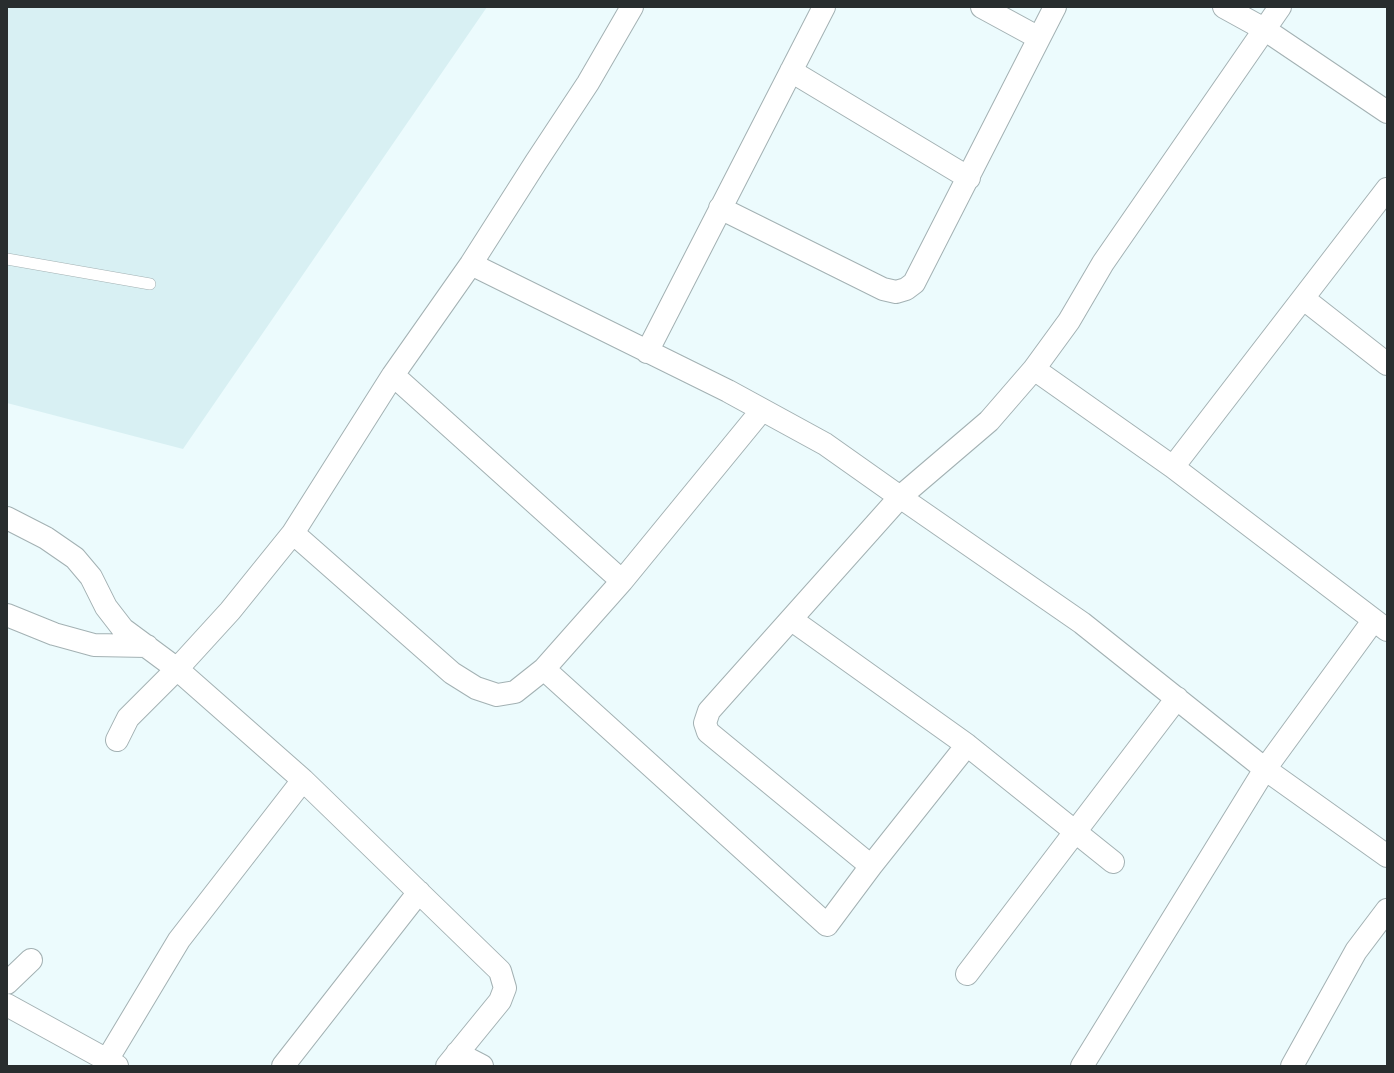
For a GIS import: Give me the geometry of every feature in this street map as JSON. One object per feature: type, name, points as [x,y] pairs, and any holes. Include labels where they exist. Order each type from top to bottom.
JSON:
[{"type":"street","points":[[117,740],[128,718],[177,669],[230,611],[293,533],[393,376],[471,264],[588,83],[632,7]]},
{"type":"street","points":[[647,352],[824,7]]},
{"type":"street","points":[[982,7],[1039,38]]},
{"type":"street","points":[[720,208],[883,290],[896,292],[906,289],[914,283],[969,178],[1055,7]]},
{"type":"street","points":[[1224,7],[1264,28],[1387,112]]},
{"type":"street","points":[[871,866],[708,732],[705,723],[709,711],[792,620],[900,497],[989,421],[1034,370],[1069,321],[1107,257],[1264,28],[1280,7]]},
{"type":"street","points":[[791,72],[969,178]]},
{"type":"street","points":[[1173,467],[1387,190]]},
{"type":"street","points":[[471,264],[762,410],[825,444],[1082,623],[1265,769],[1387,856]]},
{"type":"street","points":[[1304,299],[1387,364]]},
{"type":"street","points":[[1034,370],[1173,467],[1380,626],[1265,769],[1082,1066]]},
{"type":"street","points":[[393,376],[622,581]]},
{"type":"street","points":[[293,533],[452,673],[476,688],[497,694],[515,692],[544,669],[622,581],[762,410]]},
{"type":"street","points":[[7,518],[46,538],[74,558],[92,577],[106,607],[119,624],[177,669],[303,780],[500,971],[505,988],[500,1001],[452,1060],[482,1066]]},
{"type":"street","points":[[7,615],[54,634],[94,645],[146,646]]},
{"type":"street","points":[[792,620],[967,745],[1113,862]]},
{"type":"street","points":[[544,669],[827,925],[871,866],[967,745]]},
{"type":"street","points":[[967,974],[1177,698]]},
{"type":"street","points":[[7,1004],[112,1063],[179,940],[303,780]]},
{"type":"street","points":[[283,1066],[419,892]]},
{"type":"street","points":[[1292,1066],[1356,951],[1387,910]]},
{"type":"street","points":[[7,984],[31,960]]},
{"type":"lane","points":[[7,259],[150,284]]},
{"type":"shaded area","points":[[7,7],[487,7],[183,449],[7,403]]}]
